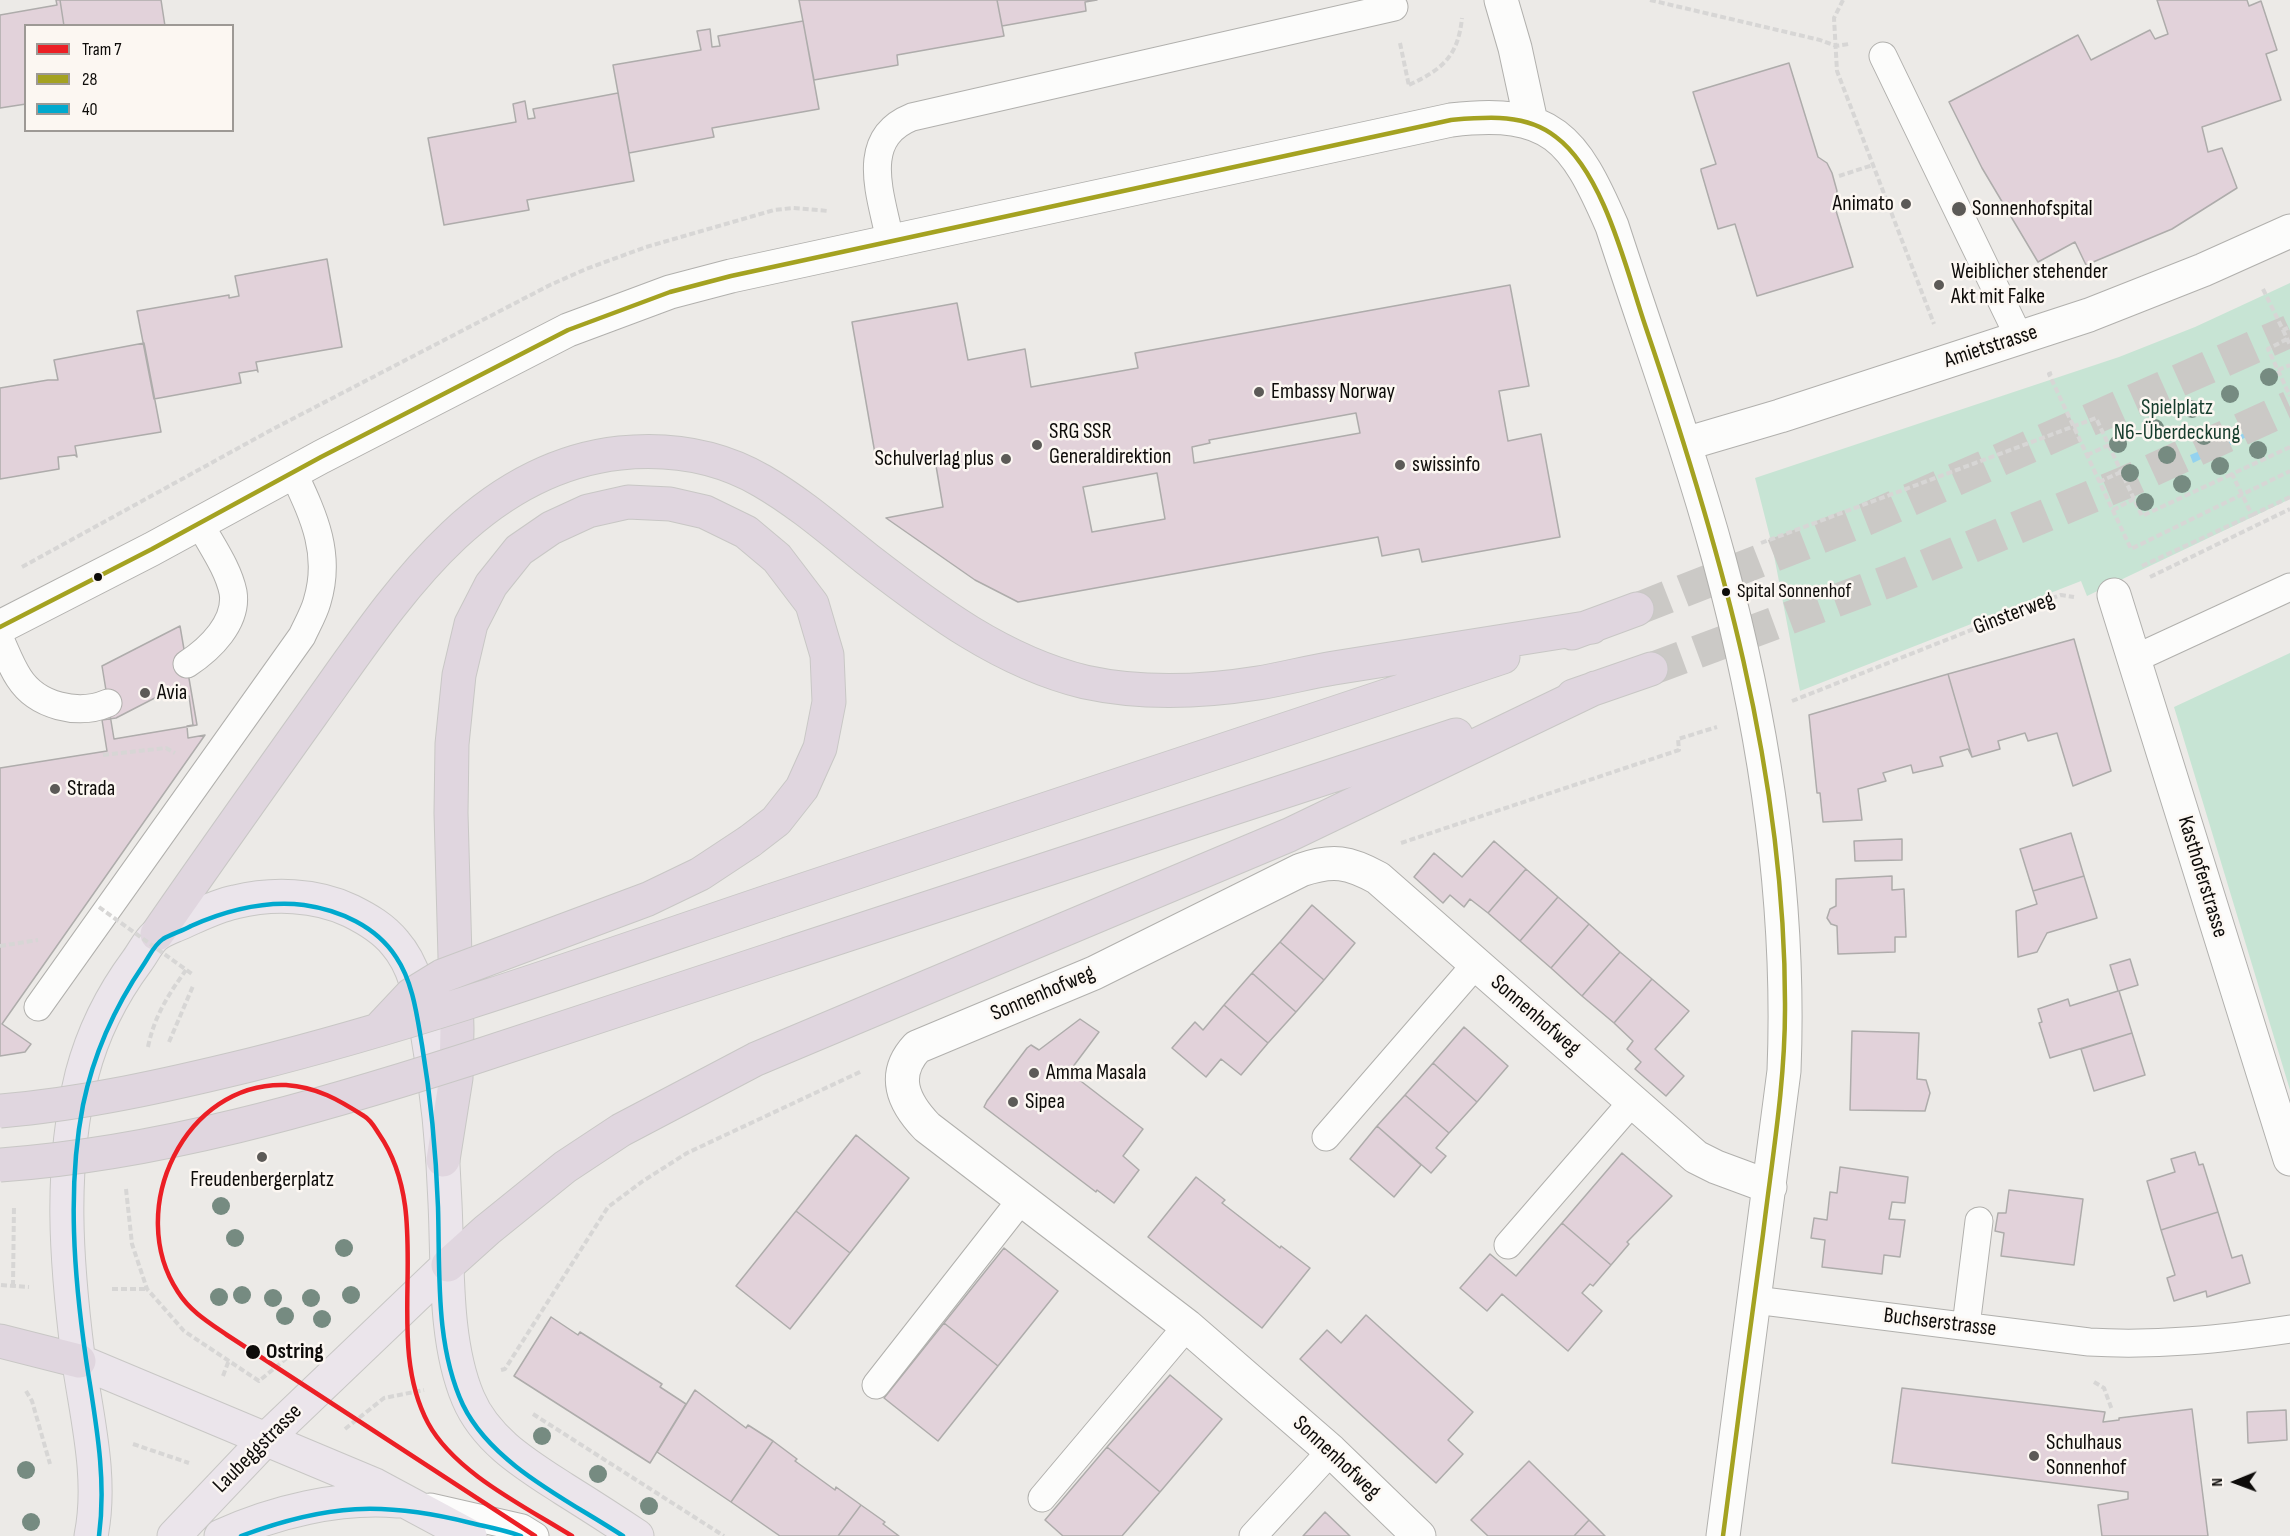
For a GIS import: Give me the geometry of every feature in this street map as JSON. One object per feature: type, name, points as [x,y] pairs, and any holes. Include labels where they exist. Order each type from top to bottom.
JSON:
[{"type":"highway","points":[[157,934],[382,616],[438,549],[486,507],[523,483],[562,466],[601,456],[647,451],[686,453],[723,464],[759,479],[803,507],[929,606],[960,627],[993,646],[1041,668],[1086,682],[1139,689],[1196,690],[1257,684],[1329,669],[1592,627]]},
{"type":"highway","points":[[377,1031],[411,995],[442,976],[648,899],[700,874],[776,821],[802,788],[820,748],[830,702],[827,655],[812,604],[777,558],[746,532],[705,512],[670,504],[628,502],[588,511],[550,528],[519,550],[491,585],[471,624],[459,675],[452,744],[451,813],[457,1029],[456,1078],[443,1160]]},
{"type":"highway","points":[[0,1111],[103,1097],[200,1077],[377,1031],[494,994],[1592,627],[1636,609]]},
{"type":"highway","points":[[0,1165],[110,1152],[214,1130],[313,1106],[417,1075],[1651,669]]},
{"type":"highway","points":[[448,1265],[494,1223],[574,1161],[621,1130],[756,1059],[1289,835],[1595,688]]},
{"type":"highway","points":[[0,1341],[79,1361]]},
{"type":"main road","points":[[91,1536],[94,1519],[95,1478],[79,1361],[66,1228],[68,1150],[74,1109],[94,1035],[108,1005],[127,974],[157,934],[233,902],[276,897],[306,898],[339,905],[371,921],[396,944],[417,983],[438,1095],[454,1348],[470,1403],[482,1422],[513,1454],[637,1536]]},
{"type":"main road","name":"Laubeggstrasse","points":[[174,1536],[267,1438],[448,1265]]},
{"type":"main road","points":[[79,1361],[267,1438],[411,1503],[470,1536]]},
{"type":"main road","points":[[221,1536],[263,1520],[338,1503],[382,1500],[411,1503]]},
{"type":"street","points":[[1501,0],[1515,48],[1531,122]]},
{"type":"street","points":[[0,627],[568,330],[618,310],[731,276],[1451,120],[1504,117],[1531,122],[1547,128],[1569,147],[1597,192],[1612,226],[1685,444],[1719,558],[1756,715],[1779,887],[1785,981],[1784,1071],[1723,1536]]},
{"type":"street","name":"Amietstrasse","points":[[1685,444],[1802,409],[2143,295],[2290,231]]},
{"type":"street","name":"Kasthoferstrasse","points":[[2114,595],[2290,1159]]},
{"type":"street","name":"Sonnenhofweg","points":[[1419,1536],[1331,1451],[1187,1326],[927,1127],[914,1113],[905,1098],[902,1077],[907,1058],[917,1047],[1094,973],[1301,870],[1317,865],[1342,863],[1360,868],[1378,878],[1696,1157],[1770,1187]]},
{"type":"lane","points":[[890,241],[876,160],[881,142],[888,131],[899,122],[912,117],[1394,7]]},
{"type":"lane","points":[[1883,56],[2019,337]]},
{"type":"lane","points":[[38,1007],[302,636],[317,602],[323,575],[316,521],[293,472]]},
{"type":"lane","points":[[187,664],[212,645],[225,628],[231,612],[233,593],[228,578],[200,524]]},
{"type":"lane","points":[[2134,659],[2290,587]]},
{"type":"lane","points":[[0,639],[18,677],[28,690],[41,699],[61,707],[80,709],[99,707],[108,703]]},
{"type":"lane","points":[[1326,1137],[1476,964]]},
{"type":"lane","points":[[1508,1245],[1632,1102]]},
{"type":"lane","points":[[876,1384],[1021,1200]]},
{"type":"lane","points":[[1966,1326],[1979,1221]]},
{"type":"lane","name":"Buchserstrasse","points":[[1755,1300],[2089,1342],[2124,1344],[2202,1341],[2290,1329]]},
{"type":"lane","points":[[1042,1498],[1187,1326]]},
{"type":"lane","points":[[1253,1536],[1331,1451]]},
{"type":"lane","points":[[411,1503],[522,1528],[535,1536]]},
{"type":"path","points":[[1650,0],[1820,40],[1836,46],[1853,43],[1883,56]]},
{"type":"path","points":[[1843,0],[1834,18],[1838,71],[1937,333]]},
{"type":"path","points":[[1839,176],[1873,165]]},
{"type":"path","points":[[2263,289],[2290,345]]},
{"type":"path","points":[[2283,330],[2290,327]]},
{"type":"path","points":[[2287,339],[2268,349],[2290,396]]},
{"type":"path","points":[[2278,370],[2290,364]]},
{"type":"path","points":[[2049,374],[2131,549],[2290,471]]},
{"type":"path","points":[[1761,543],[2096,418],[2142,516],[2290,447]]},
{"type":"path","points":[[2087,455],[2109,445]]},
{"type":"path","points":[[2099,482],[2121,472]]},
{"type":"path","points":[[2232,474],[2252,515]]},
{"type":"path","points":[[2143,580],[2137,568],[2290,497]]},
{"type":"path","points":[[2113,510],[2134,499]]},
{"type":"path","name":"Ginsterweg","points":[[1800,698],[2052,598],[2065,595],[2094,601],[2114,595],[2290,509]]},
{"type":"path","points":[[1342,863],[1679,750],[1678,739],[1756,715]]},
{"type":"path","points":[[103,755],[166,748],[180,757]]},
{"type":"path","points":[[99,908],[192,974]]},
{"type":"path","points":[[148,1046],[156,1018],[165,999],[186,970]]},
{"type":"path","points":[[462,1381],[505,1369],[608,1207],[643,1181],[687,1154],[753,1121],[917,1047]]},
{"type":"path","points":[[0,1285],[0,1290]]},
{"type":"path","points":[[147,1289],[184,1331],[259,1381],[293,1354]]},
{"type":"path","points":[[347,1362],[384,1398]]},
{"type":"path","points":[[2087,1381],[2104,1388],[2112,1410]]},
{"type":"path","points":[[21,1386],[32,1401],[45,1446],[111,1436],[190,1464],[224,1481]]},
{"type":"green space","name":"Spielplatz N6-Überdeckung","points":[[2290,283],[2290,499],[2087,596],[2081,581],[1800,691],[1772,545],[1755,478],[2119,357],[2195,327]]},
{"type":"green space","points":[[2290,653],[2290,1090],[2174,707]]},
{"type":"water","points":[[2267,424],[2269,426],[2193,463],[2190,455]]},
{"type":"building","points":[[56,0],[60,0],[64,24],[24,24],[24,104],[0,108],[0,15],[57,5]]},
{"type":"building","points":[[60,0],[161,0],[165,24],[64,24]]},
{"type":"building","points":[[799,0],[997,0],[1004,36],[897,55],[898,65],[814,80]]},
{"type":"building","points":[[997,0],[1097,0],[1085,2],[1086,11],[1002,26]]},
{"type":"building","points":[[2157,0],[2247,0],[2249,6],[2261,1],[2277,50],[2266,54],[2281,100],[2202,127],[2208,152],[2222,148],[2237,188],[2172,229],[2086,265],[2075,242],[2038,262],[1982,168],[1949,102],[2078,35],[2091,60],[2150,30],[2155,39],[2168,34]]},
{"type":"building","points":[[803,21],[819,109],[712,128],[714,137],[629,153],[613,65],[701,50],[697,31],[710,29],[712,47],[720,46],[718,36]]},
{"type":"building","points":[[1789,63],[1818,157],[1827,163],[1832,173],[1837,191],[1834,204],[1853,267],[1757,296],[1735,224],[1718,229],[1701,171],[1701,169],[1716,164],[1693,92]]},
{"type":"building","points":[[618,93],[634,181],[527,200],[529,210],[444,225],[428,138],[516,122],[513,104],[525,101],[528,119],[535,118],[533,109]]},
{"type":"building","points":[[327,259],[342,347],[256,362],[258,372],[257,370],[239,373],[241,383],[154,399],[137,311],[229,295],[229,298],[239,296],[235,276]]},
{"type":"building","name":"SRG SSR Generaldirektion","points":[[1510,285],[1529,386],[1499,391],[1508,441],[1541,434],[1560,537],[1422,562],[1419,549],[1382,556],[1378,537],[1018,602],[975,580],[886,518],[943,507],[934,454],[877,465],[852,322],[957,303],[968,360],[1025,349],[1031,387],[1138,368],[1135,353]],"holes":[[[1356,413],[1360,433],[1194,463],[1192,447],[1210,443],[1209,440]],[[1157,473],[1165,519],[1092,532],[1083,487]]]},
{"type":"building","points":[[144,343],[161,432],[75,446],[77,457],[75,455],[58,457],[59,469],[0,479],[0,388],[58,380],[54,360]]},
{"type":"building","points":[[180,626],[197,725],[114,739],[102,666]]},
{"type":"building","points":[[2074,639],[2111,771],[2073,786],[2057,733],[2028,741],[2025,733],[1998,741],[2000,749],[1972,757],[1948,674]]},
{"type":"building","points":[[1948,674],[1972,757],[1968,749],[1940,757],[1943,766],[1913,773],[1911,765],[1883,773],[1886,781],[1858,789],[1862,820],[1823,822],[1820,793],[1817,793],[1809,715]]},
{"type":"building","points":[[180,685],[182,697],[189,696],[193,725],[187,726],[188,738],[205,735],[2,1024],[31,1044],[25,1052],[0,1056],[0,768],[107,751],[102,720],[116,718]]},
{"type":"building","points":[[2071,833],[2084,876],[2033,891],[2020,849]]},
{"type":"building","points":[[1902,839],[1902,860],[1855,861],[1854,841]]},
{"type":"building","points":[[1494,841],[1526,869],[1488,913],[1470,899],[1464,907],[1450,895],[1443,903],[1414,877],[1434,853],[1462,877]]},
{"type":"building","points":[[1526,869],[1558,897],[1520,941],[1488,913]]},
{"type":"building","points":[[1892,876],[1892,890],[1904,889],[1906,937],[1895,937],[1895,952],[1838,954],[1837,926],[1831,924],[1827,918],[1830,909],[1836,906],[1836,879]]},
{"type":"building","points":[[2084,876],[2097,918],[2047,933],[2037,952],[2018,957],[2016,911],[2037,904],[2033,891]]},
{"type":"building","points":[[1558,897],[1589,924],[1551,968],[1520,941]]},
{"type":"building","points":[[1312,905],[1355,943],[1324,980],[1280,942]]},
{"type":"building","points":[[1589,924],[1620,952],[1582,996],[1551,968]]},
{"type":"building","points":[[1280,942],[1324,980],[1296,1012],[1252,973]]},
{"type":"building","points":[[1620,952],[1652,979],[1614,1023],[1582,996]]},
{"type":"building","points":[[2130,959],[2138,985],[2119,991],[2132,1033],[2050,1058],[2039,1023],[2042,1022],[2038,1009],[2068,999],[2070,1006],[2118,991],[2110,965]]},
{"type":"building","points":[[1252,973],[1296,1012],[1268,1043],[1224,1005]]},
{"type":"building","points":[[1652,979],[1689,1011],[1655,1049],[1684,1076],[1666,1096],[1635,1069],[1641,1062],[1627,1049],[1633,1041],[1614,1023]]},
{"type":"building","points":[[1224,1005],[1268,1043],[1241,1075],[1221,1059],[1206,1077],[1172,1048],[1195,1022],[1203,1030]]},
{"type":"building","points":[[1080,1019],[1099,1032],[1069,1072],[1143,1129],[1123,1156],[1139,1170],[1114,1203],[1097,1190],[1096,1192],[984,1107],[1027,1048],[1031,1045],[1039,1050]]},
{"type":"building","points":[[1464,1027],[1508,1066],[1477,1102],[1433,1063]]},
{"type":"building","points":[[1852,1031],[1919,1033],[1917,1079],[1926,1080],[1930,1093],[1925,1111],[1850,1110]]},
{"type":"building","points":[[2132,1033],[2145,1075],[2094,1091],[2081,1049]]},
{"type":"building","points":[[1433,1063],[1477,1102],[1449,1133],[1405,1095]]},
{"type":"building","points":[[1405,1095],[1449,1133],[1436,1148],[1446,1156],[1431,1173],[1377,1126]]},
{"type":"building","points":[[1377,1126],[1421,1165],[1394,1197],[1350,1159]]},
{"type":"building","points":[[856,1135],[909,1178],[850,1253],[796,1211]]},
{"type":"building","points":[[2195,1152],[2199,1165],[2203,1164],[2218,1212],[2161,1230],[2147,1181],[2175,1172],[2171,1159]]},
{"type":"building","points":[[1622,1153],[1672,1196],[1627,1242],[1629,1244],[1611,1265],[1562,1223]]},
{"type":"building","points":[[1840,1167],[1908,1177],[1905,1203],[1892,1202],[1889,1219],[1905,1220],[1900,1257],[1884,1255],[1882,1274],[1822,1267],[1825,1240],[1811,1238],[1814,1218],[1827,1220],[1830,1192],[1837,1193]]},
{"type":"building","points":[[1196,1177],[1225,1200],[1222,1203],[1310,1268],[1262,1328],[1148,1237]]},
{"type":"building","points":[[2009,1190],[2083,1199],[2074,1265],[2001,1256],[2004,1233],[1995,1231],[1998,1213],[2006,1213]]},
{"type":"building","points":[[796,1211],[850,1253],[790,1329],[736,1286]]},
{"type":"building","points":[[2218,1212],[2232,1258],[2242,1255],[2250,1283],[2207,1297],[2206,1291],[2174,1301],[2167,1278],[2175,1275],[2161,1230]]},
{"type":"building","points":[[1562,1223],[1611,1265],[1593,1286],[1590,1284],[1582,1293],[1602,1311],[1568,1351],[1502,1294],[1487,1311],[1460,1288],[1490,1254],[1516,1276]]},
{"type":"building","points":[[1004,1248],[1058,1291],[998,1366],[944,1323]]},
{"type":"building","points":[[1366,1315],[1473,1412],[1448,1440],[1463,1454],[1436,1483],[1300,1359],[1327,1330],[1341,1343]]},
{"type":"building","points":[[551,1317],[578,1335],[580,1332],[662,1384],[660,1387],[686,1404],[650,1463],[514,1376]]},
{"type":"building","points":[[944,1323],[998,1366],[938,1441],[884,1398]]},
{"type":"building","points":[[1170,1375],[1222,1419],[1160,1492],[1107,1447]]},
{"type":"building","points":[[1902,1388],[2105,1412],[2103,1422],[2192,1409],[2208,1536],[2102,1536],[2098,1505],[2128,1499],[2128,1492],[1892,1463]]},
{"type":"building","points":[[695,1390],[746,1428],[748,1425],[773,1441],[731,1502],[657,1452]]},
{"type":"building","points":[[2286,1410],[2287,1440],[2248,1443],[2247,1412]]},
{"type":"building","points":[[773,1441],[797,1459],[795,1461],[835,1490],[836,1487],[861,1505],[838,1536],[780,1536],[731,1502]]},
{"type":"building","points":[[1107,1447],[1160,1492],[1122,1536],[1063,1536],[1045,1520]]},
{"type":"building","points":[[1529,1461],[1589,1520],[1574,1536],[1488,1536],[1471,1520]]},
{"type":"building","points":[[861,1505],[885,1522],[883,1524],[899,1536],[838,1536]]},
{"type":"building","points":[[1325,1512],[1350,1536],[1303,1536]]},
{"type":"building","points":[[1589,1520],[1605,1536],[1574,1536]]},
{"type":"tunnel","points":[[1637,609],[1869,518],[2290,331]]},
{"type":"tunnel","points":[[1651,669],[1889,581],[2124,483],[2290,407]]},
{"type":"tram line","name":"7","points":[[535,1536],[227,1335],[200,1316],[183,1299],[163,1259],[158,1224],[162,1189],[174,1156],[193,1127],[219,1104],[250,1089],[297,1086],[318,1091],[337,1100],[371,1122],[396,1167],[405,1202],[408,1239],[409,1353],[415,1389],[428,1423],[455,1458],[473,1473],[513,1501],[572,1536]]},
{"type":"transit line","name":"28","points":[[0,627],[152,549],[321,457],[568,330],[670,292],[731,276],[1451,120],[1505,118],[1519,120],[1544,129],[1573,153],[1600,198],[1621,250],[1673,408],[1723,576],[1744,661],[1761,747],[1774,834],[1782,921],[1785,1009],[1783,1066],[1723,1536]]},
{"type":"transit line","name":"40","points":[[99,1536],[101,1469],[78,1296],[74,1232],[78,1136],[93,1067],[106,1031],[123,997],[160,941],[218,915],[260,905],[275,904],[317,907],[356,921],[378,936],[402,967],[416,1011],[428,1086],[437,1187],[439,1282],[443,1333],[454,1382],[463,1405],[476,1426],[512,1464],[623,1536]]},
{"type":"transit line","name":"40","points":[[241,1536],[301,1517],[355,1509],[410,1511],[521,1536]]},
{"type":"place","name":"Animato","points":[[1906,204]]},
{"type":"place","name":"Sonnenhofspital","points":[[1959,209]]},
{"type":"place","name":"Weiblicher stehender Akt mit Falke","points":[[1939,285]]},
{"type":"place","name":"Embassy Norway","points":[[1259,392]]},
{"type":"place","name":"SRG SSR Generaldirektion","points":[[1037,445]]},
{"type":"place","name":"Schulverlag plus","points":[[1006,459]]},
{"type":"place","name":"swissinfo","points":[[1400,465]]},
{"type":"place","name":"Spital Sonnenhof","points":[[1726,592]]},
{"type":"place","name":"Avia","points":[[145,693]]},
{"type":"place","name":"Strada","points":[[55,789]]},
{"type":"place","name":"Amma Masala","points":[[1034,1073]]},
{"type":"place","name":"Sipea","points":[[1013,1102]]},
{"type":"place","name":"Freudenbergerplatz","points":[[262,1157]]},
{"type":"place","name":"Ostring","points":[[253,1352]]},
{"type":"place","name":"Schulhaus Sonnenhof","points":[[2034,1456]]}]
